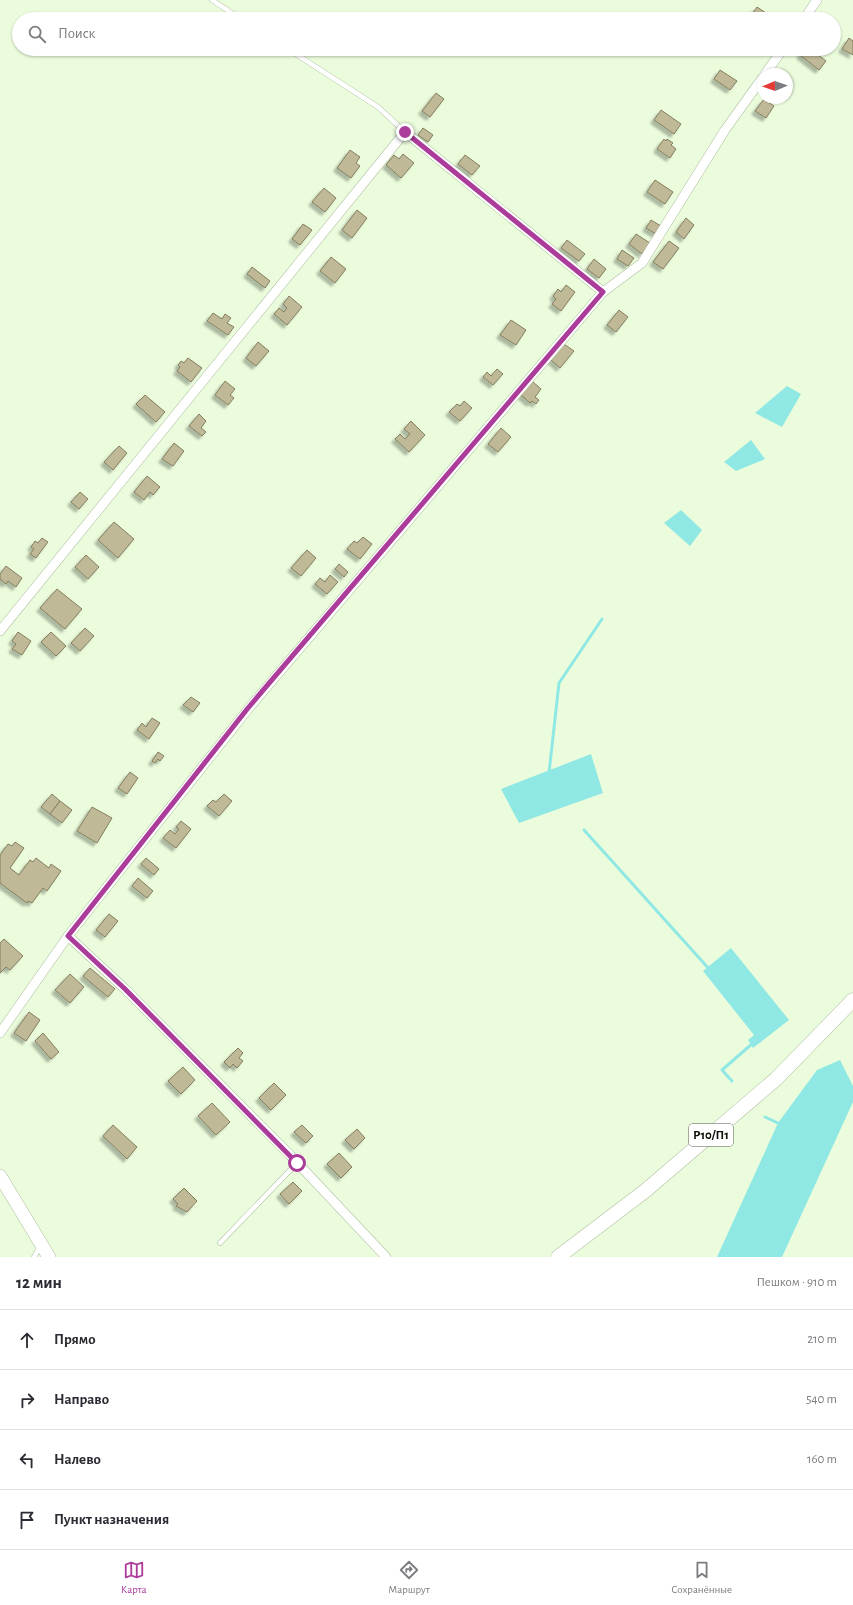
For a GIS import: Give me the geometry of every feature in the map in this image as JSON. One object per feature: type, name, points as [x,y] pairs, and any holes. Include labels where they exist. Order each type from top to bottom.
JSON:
[{"type":"main road","name":"Р10/П1","points":[[558,1257],[645,1191],[776,1080],[853,1000]]},
{"type":"street","points":[[809,12],[817,0]]},
{"type":"street","points":[[769,68],[778,56]]},
{"type":"street","points":[[0,1033],[68,936],[248,708],[603,292],[642,263],[725,130],[757,85]]},
{"type":"street","points":[[0,631],[405,132],[603,292]]},
{"type":"street","points":[[68,936],[125,989],[297,1163],[386,1257]]},
{"type":"street","points":[[0,1176],[49,1257]]},
{"type":"lane","points":[[212,0],[230,12]]},
{"type":"lane","points":[[299,56],[378,107],[405,132]]},
{"type":"lane","points":[[220,1244],[297,1163]]},
{"type":"lane","points":[[34,1257],[42,1244]]},
{"type":"water","points":[[787,386],[801,394],[782,427],[755,413]]},
{"type":"water","points":[[751,440],[765,459],[736,471],[724,462]]},
{"type":"water","points":[[681,510],[702,530],[690,546],[664,523]]},
{"type":"water","points":[[591,754],[603,793],[519,823],[501,789]]},
{"type":"water","points":[[731,948],[789,1020],[753,1048],[748,1040],[754,1035],[703,971]]},
{"type":"water","points":[[840,1060],[853,1086],[853,1102],[782,1257],[717,1257],[778,1123],[817,1070]]},
{"type":"building","points":[[757,7],[764,12],[754,12]]},
{"type":"building","points":[[849,38],[853,41],[853,55],[842,49]]},
{"type":"building","points":[[801,56],[820,56],[826,61],[819,70]]},
{"type":"building","points":[[720,70],[737,81],[730,90],[714,79]]},
{"type":"building","points":[[436,93],[444,99],[430,117],[422,111]]},
{"type":"building","points":[[760,104],[771,104],[774,106],[766,118],[755,111]]},
{"type":"building","points":[[661,110],[681,124],[674,134],[654,120]]},
{"type":"building","points":[[423,128],[433,135],[428,142],[418,135]]},
{"type":"building","points":[[664,139],[666,141],[667,139],[673,143],[671,145],[676,149],[670,158],[657,149]]},
{"type":"building","points":[[350,150],[360,157],[356,163],[360,166],[351,178],[337,168]]},
{"type":"building","points":[[403,154],[414,163],[401,178],[386,165],[394,155],[399,159]]},
{"type":"building","points":[[465,155],[480,166],[472,175],[458,164]]},
{"type":"building","points":[[655,180],[673,192],[665,204],[647,192]]},
{"type":"building","points":[[324,188],[336,198],[325,212],[312,202]]},
{"type":"building","points":[[357,210],[367,218],[352,238],[342,230]]},
{"type":"building","points":[[686,218],[694,225],[684,239],[676,232]]},
{"type":"building","points":[[651,220],[661,226],[656,234],[646,228]]},
{"type":"building","points":[[303,224],[312,230],[300,245],[292,239]]},
{"type":"building","points":[[636,234],[650,243],[642,254],[629,244]]},
{"type":"building","points":[[567,240],[585,254],[579,261],[561,248]]},
{"type":"building","points":[[669,241],[679,248],[663,269],[653,262]]},
{"type":"building","points":[[622,250],[634,258],[628,266],[617,259]]},
{"type":"building","points":[[331,257],[346,269],[335,283],[320,271]]},
{"type":"building","points":[[594,259],[606,269],[599,278],[587,269]]},
{"type":"building","points":[[252,267],[270,281],[265,288],[247,274]]},
{"type":"building","points":[[566,285],[575,292],[561,311],[552,304],[556,299],[553,296],[558,289],[561,292]]},
{"type":"building","points":[[289,296],[302,307],[287,325],[274,314],[279,308],[284,312],[287,308],[283,304]]},
{"type":"building","points":[[619,310],[628,317],[616,332],[607,325]]},
{"type":"building","points":[[213,313],[222,319],[225,314],[231,318],[227,323],[234,327],[228,335],[207,321]]},
{"type":"building","points":[[511,320],[526,330],[516,345],[500,335]]},
{"type":"building","points":[[258,342],[269,351],[256,366],[246,358]]},
{"type":"building","points":[[564,344],[574,351],[560,368],[551,360]]},
{"type":"building","points":[[188,358],[202,368],[191,382],[177,371],[180,367],[178,365],[181,361],[184,363]]},
{"type":"building","points":[[497,369],[503,374],[493,385],[483,377],[487,372],[491,376]]},
{"type":"building","points":[[225,381],[235,389],[230,395],[234,398],[228,405],[215,395]]},
{"type":"building","points":[[532,381],[541,389],[535,397],[539,400],[536,404],[532,401],[530,403],[521,395]]},
{"type":"building","points":[[145,395],[165,412],[156,422],[136,404]]},
{"type":"building","points":[[464,401],[472,408],[460,421],[449,412],[457,404],[460,406]]},
{"type":"building","points":[[199,414],[206,421],[201,428],[206,432],[202,436],[189,426]]},
{"type":"building","points":[[411,421],[425,435],[409,452],[395,439],[400,434],[405,439],[410,434],[404,429]]},
{"type":"building","points":[[501,428],[511,437],[498,452],[488,444]]},
{"type":"building","points":[[174,443],[184,451],[173,466],[162,459]]},
{"type":"building","points":[[119,446],[127,453],[113,470],[104,462]]},
{"type":"building","points":[[147,476],[160,487],[153,495],[150,492],[144,500],[134,492]]},
{"type":"building","points":[[80,492],[88,499],[79,509],[71,502]]},
{"type":"building","points":[[114,522],[134,539],[118,558],[98,540]]},
{"type":"building","points":[[363,537],[372,544],[360,559],[347,549],[354,541],[357,543]]},
{"type":"building","points":[[42,538],[48,542],[36,558],[30,554],[34,549],[31,547],[35,541],[38,543]]},
{"type":"building","points":[[307,550],[316,558],[301,576],[291,568]]},
{"type":"building","points":[[86,555],[99,567],[88,579],[75,567]]},
{"type":"building","points":[[339,564],[348,572],[344,577],[335,569]]},
{"type":"building","points":[[6,566],[22,578],[16,587],[8,581],[6,584],[0,579],[0,574]]},
{"type":"building","points":[[330,575],[338,582],[327,594],[315,584],[320,578],[325,582]]},
{"type":"building","points":[[57,589],[82,609],[65,629],[40,608]]},
{"type":"building","points":[[85,628],[94,636],[80,651],[71,643]]},
{"type":"building","points":[[18,632],[31,641],[22,655],[12,649],[16,644],[12,641]]},
{"type":"building","points":[[51,632],[66,646],[56,656],[41,642]]},
{"type":"building","points":[[191,697],[200,703],[193,712],[183,705]]},
{"type":"building","points":[[152,718],[160,723],[149,739],[137,730],[142,723],[146,727]]},
{"type":"building","points":[[158,752],[164,756],[160,761],[158,759],[155,763],[152,761]]},
{"type":"building","points":[[130,772],[138,778],[127,794],[118,788]]},
{"type":"building","points":[[52,794],[60,801],[50,814],[41,807]]},
{"type":"building","points":[[224,794],[232,801],[219,816],[207,806],[213,800],[216,802]]},
{"type":"building","points":[[60,801],[72,810],[62,823],[50,814]]},
{"type":"building","points":[[92,807],[112,818],[97,843],[77,831]]},
{"type":"building","points":[[181,821],[191,829],[176,848],[163,838],[170,830],[175,834],[179,829],[176,827]]},
{"type":"building","points":[[15,842],[24,848],[10,868],[19,875],[30,860],[33,862],[36,858],[49,868],[51,864],[61,871],[47,891],[43,888],[32,903],[28,901],[27,903],[0,883],[0,855],[8,844],[12,846]]},
{"type":"building","points":[[146,858],[159,869],[154,875],[141,864]]},
{"type":"building","points":[[138,878],[153,891],[147,898],[132,886]]},
{"type":"building","points":[[109,914],[118,921],[105,937],[96,930]]},
{"type":"building","points":[[4,939],[23,956],[10,970],[6,967],[0,973],[0,943]]},
{"type":"building","points":[[90,968],[115,989],[108,997],[83,976]]},
{"type":"building","points":[[70,974],[84,987],[70,1003],[55,990]]},
{"type":"building","points":[[29,1012],[40,1020],[26,1041],[14,1033]]},
{"type":"building","points":[[43,1033],[59,1052],[51,1059],[35,1041]]},
{"type":"building","points":[[238,1048],[243,1053],[239,1058],[243,1061],[237,1068],[233,1064],[230,1068],[224,1062]]},
{"type":"building","points":[[183,1067],[195,1080],[181,1094],[168,1081]]},
{"type":"building","points":[[274,1083],[286,1095],[271,1110],[259,1098]]},
{"type":"building","points":[[212,1103],[230,1122],[216,1135],[198,1116]]},
{"type":"building","points":[[113,1125],[137,1147],[127,1159],[103,1136]]},
{"type":"building","points":[[302,1125],[313,1136],[306,1143],[294,1132]]},
{"type":"building","points":[[357,1129],[365,1138],[354,1149],[345,1140]]},
{"type":"building","points":[[339,1153],[352,1167],[341,1178],[327,1164]]},
{"type":"building","points":[[293,1182],[302,1191],[289,1204],[280,1194]]},
{"type":"building","points":[[184,1188],[197,1201],[187,1212],[176,1206],[178,1204],[173,1199]]},
{"type":"waterway","points":[[549,773],[559,683],[602,619]]},
{"type":"waterway","points":[[584,830],[710,970]]},
{"type":"waterway","points":[[732,1081],[722,1070],[753,1043]]},
{"type":"waterway","points":[[765,1117],[780,1124]]},
{"type":"route","points":[[297,1163],[125,989],[68,936],[248,708],[603,292],[405,132]]}]
